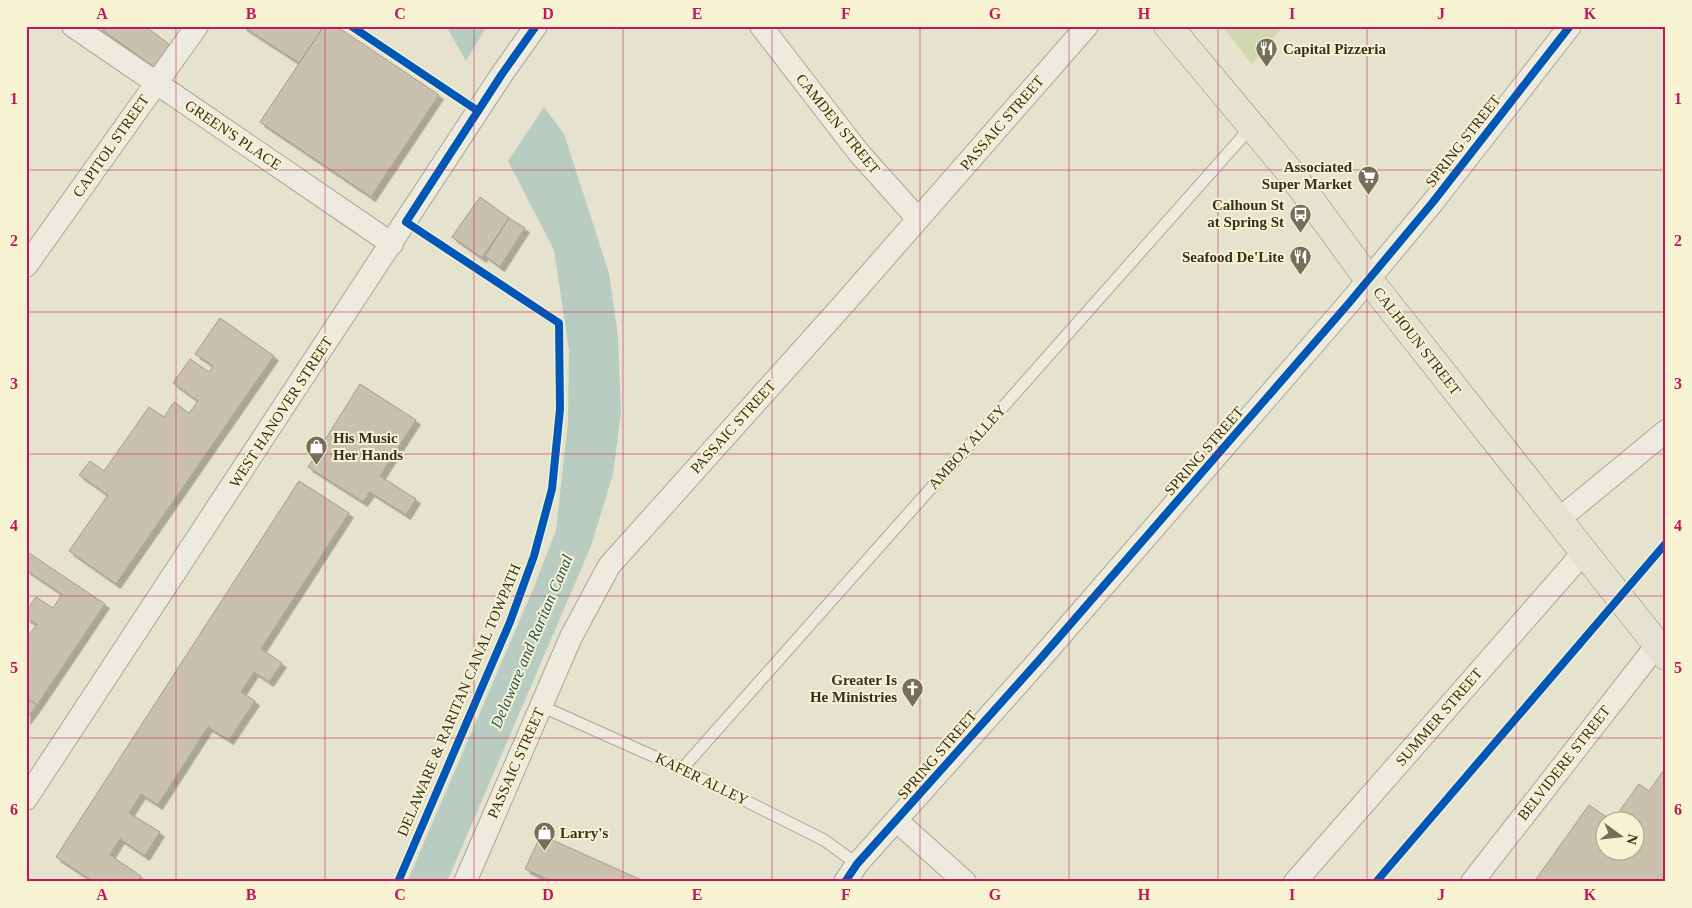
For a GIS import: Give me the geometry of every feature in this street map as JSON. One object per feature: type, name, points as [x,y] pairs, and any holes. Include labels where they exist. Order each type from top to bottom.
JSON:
[{"type":"main road","name":"CALHOUN STREET","points":[[1168,26],[1290,172],[1369,280],[1656,643]]},
{"type":"street","name":"GREEN'S PLACE","points":[[73,26],[392,244]]},
{"type":"street","name":"CAPITOL STREET","points":[[26,266],[197,26]]},
{"type":"street","name":"WEST HANOVER STREET","points":[[26,799],[478,111],[536,26]]},
{"type":"street","name":"CAMDEN STREET","points":[[761,26],[859,153],[918,219]]},
{"type":"street","name":"PASSAIC STREET","points":[[465,882],[571,638],[609,566],[1087,26]]},
{"type":"street","name":"SPRING STREET","points":[[851,873],[1369,280],[1570,26]]},
{"type":"street","points":[[1558,520],[1666,430]]},
{"type":"street","name":"SUMMER STREET","points":[[1295,882],[1583,553]]},
{"type":"street","name":"BELVIDERE STREET","points":[[1472,882],[1656,643]]},
{"type":"street","points":[[897,821],[965,882]]},
{"type":"lane","name":"AMBOY ALLEY","points":[[682,769],[1252,126]]},
{"type":"lane","name":"KAFER ALLEY","points":[[542,706],[682,769],[824,840],[851,873]]},
{"type":"green space","points":[[1222,26],[1283,26],[1252,64]]},
{"type":"water","points":[[446,26],[487,26],[466,61]]},
{"type":"water","name":"Delaware and Raritan Canal","points":[[544,107],[564,134],[609,273],[618,337],[621,412],[613,474],[591,546],[447,882],[407,882],[534,587],[556,530],[568,422],[569,350],[554,250],[508,161]]},
{"type":"building","points":[[97,26],[145,26],[170,45],[154,67]]},
{"type":"building","points":[[242,26],[324,26],[299,63]]},
{"type":"building","points":[[324,26],[336,26],[439,95],[371,197],[260,122]]},
{"type":"building","points":[[480,197],[509,218],[482,258],[452,237]]},
{"type":"building","points":[[509,218],[525,228],[500,267],[485,256]]},
{"type":"building","points":[[220,318],[274,356],[116,584],[69,551],[108,495],[79,475],[90,461],[104,471],[149,407],[164,417],[174,402],[189,413],[198,401],[173,383],[190,359],[209,372],[213,366],[195,354]]},
{"type":"building","points":[[360,384],[416,420],[380,476],[416,499],[406,515],[370,492],[363,502],[308,467]]},
{"type":"building","points":[[299,481],[349,513],[261,649],[282,663],[269,682],[254,672],[241,692],[255,701],[229,740],[208,727],[158,805],[141,794],[129,813],[160,832],[145,856],[120,839],[110,855],[141,876],[137,882],[94,882],[56,857]]},
{"type":"building","points":[[26,551],[105,604],[37,705],[26,698],[26,633],[29,635],[37,624],[26,618],[26,611],[36,597],[53,608],[62,594],[26,570]]},
{"type":"building","points":[[26,698],[37,705],[26,720]]},
{"type":"building","points":[[1666,767],[1666,875],[1661,882],[1534,882],[1589,805],[1596,810],[1594,810],[1594,860],[1644,860],[1644,810],[1620,810],[1639,784],[1649,791]]},
{"type":"building","points":[[541,835],[646,882],[554,882],[525,869]]},
{"type":"cycle path","points":[[351,26],[478,111]]},
{"type":"cycle path","name":"DELAWARE & RARITAN CANAL TOWPATH","points":[[398,882],[510,622],[534,556],[552,489],[560,409],[559,323],[406,222],[502,74],[536,26]]},
{"type":"cycle path","points":[[845,882],[857,864],[1041,658],[1349,303],[1433,202],[1570,26]]},
{"type":"cycle path","points":[[1376,882],[1666,543]]},
{"type":"place","name":"Capital Pizzeria","points":[[1267,68]]},
{"type":"place","name":"Associated Super Market","points":[[1368,195]]},
{"type":"place","name":"Calhoun St at Spring St","points":[[1300,233]]},
{"type":"place","name":"Seafood De'Lite","points":[[1300,276]]},
{"type":"place","name":"His Music Her Hands","points":[[317,466]]},
{"type":"place","name":"Greater Is He Ministries","points":[[913,708]]},
{"type":"place","name":"Larry's","points":[[544,852]]}]
